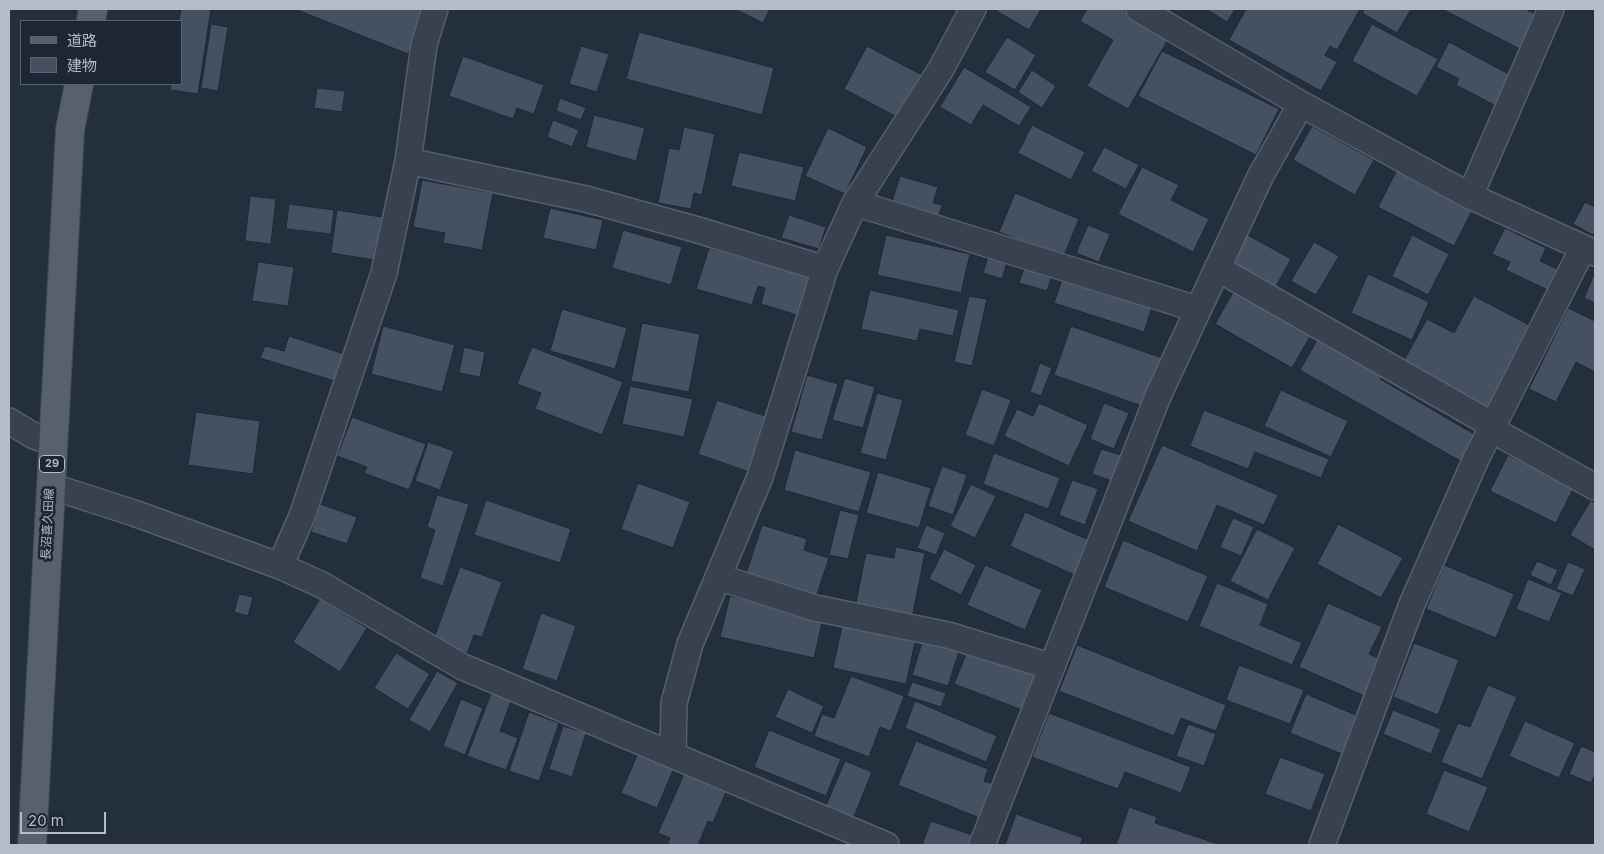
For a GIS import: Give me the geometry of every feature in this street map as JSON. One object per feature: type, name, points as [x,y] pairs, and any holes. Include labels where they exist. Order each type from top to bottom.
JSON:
[{"type":"main road","name":"長沼喜久田線","points":[[32,845],[70,130],[79,85]]},
{"type":"street","points":[[280,566],[302,516],[384,273],[408,161],[424,45],[435,9]]},
{"type":"street","points":[[673,755],[674,703],[690,644],[760,477],[825,269],[855,204],[941,69],[973,9]]},
{"type":"street","points":[[1470,196],[1551,9]]},
{"type":"street","points":[[1143,10],[1301,104],[1470,196],[1589,251],[1476,458],[1412,604],[1322,845]]},
{"type":"street","points":[[982,845],[1158,396],[1260,178],[1301,104]]},
{"type":"street","points":[[408,161],[586,199],[698,230],[825,269]]},
{"type":"street","points":[[855,204],[1198,308]]},
{"type":"street","points":[[1217,268],[1489,423],[1496,432],[1595,487]]},
{"type":"street","points":[[9,421],[34,436],[54,442]]},
{"type":"street","points":[[50,486],[134,513],[280,566],[322,585],[463,667],[886,845]]},
{"type":"street","points":[[718,577],[815,608],[948,635],[1052,667]]},
{"type":"building","points":[[181,9],[211,9],[198,94],[170,90],[171,85],[182,85],[182,20],[179,20]]},
{"type":"building","points":[[295,9],[426,9],[408,54]]},
{"type":"building","points":[[735,9],[770,9],[763,23]]},
{"type":"building","points":[[996,9],[1041,9],[1029,30]]},
{"type":"building","points":[[1087,9],[1122,9],[1170,36],[1128,109],[1087,86],[1113,40],[1080,21]]},
{"type":"building","points":[[1206,9],[1235,9],[1227,22]]},
{"type":"building","points":[[1246,9],[1360,9],[1337,50],[1330,46],[1325,55],[1337,62],[1321,91],[1229,40]]},
{"type":"building","points":[[1365,9],[1411,9],[1397,33],[1362,13]]},
{"type":"building","points":[[1442,9],[1525,9],[1538,15],[1520,49]]},
{"type":"building","points":[[211,24],[228,27],[218,91],[201,88]]},
{"type":"building","points":[[1372,24],[1438,59],[1417,96],[1352,61]]},
{"type":"building","points":[[639,32],[774,68],[762,115],[626,79]]},
{"type":"building","points":[[1007,37],[1036,55],[1015,90],[985,72]]},
{"type":"building","points":[[1449,42],[1514,77],[1498,107],[1456,85],[1459,79],[1436,67]]},
{"type":"building","points":[[581,46],[609,54],[597,92],[569,84]]},
{"type":"building","points":[[867,46],[922,75],[899,118],[844,89]]},
{"type":"building","points":[[1162,51],[1279,109],[1256,155],[1138,96]]},
{"type":"building","points":[[463,56],[544,85],[534,114],[517,108],[513,119],[449,96]]},
{"type":"building","points":[[964,67],[1031,107],[1019,126],[983,105],[971,125],[940,107]]},
{"type":"building","points":[[1032,70],[1056,86],[1042,108],[1018,92]]},
{"type":"building","points":[[317,88],[345,91],[342,112],[314,108]]},
{"type":"building","points":[[560,98],[586,108],[581,120],[556,111]]},
{"type":"building","points":[[594,115],[645,128],[636,161],[586,147]]},
{"type":"building","points":[[553,120],[579,130],[572,147],[547,137]]},
{"type":"building","points":[[1032,125],[1085,152],[1071,180],[1018,153]]},
{"type":"building","points":[[1312,126],[1374,160],[1355,195],[1293,160]]},
{"type":"building","points":[[684,127],[715,134],[702,195],[694,193],[691,209],[658,203],[669,148],[679,150]]},
{"type":"building","points":[[828,128],[867,147],[845,194],[805,176]]},
{"type":"building","points":[[1104,147],[1139,165],[1126,189],[1091,171]]},
{"type":"building","points":[[739,152],[804,167],[795,201],[731,186]]},
{"type":"building","points":[[1142,167],[1179,185],[1171,200],[1209,219],[1193,252],[1118,214]]},
{"type":"building","points":[[1398,168],[1474,207],[1454,246],[1378,207]]},
{"type":"building","points":[[900,176],[938,187],[933,203],[942,205],[938,219],[891,205]]},
{"type":"building","points":[[422,180],[493,193],[482,250],[443,243],[445,233],[413,227]]},
{"type":"building","points":[[1015,193],[1079,219],[1063,258],[999,232]]},
{"type":"building","points":[[250,196],[276,199],[271,244],[245,241]]},
{"type":"building","points":[[1585,202],[1595,207],[1595,232],[1593,235],[1573,224]]},
{"type":"building","points":[[289,204],[334,210],[331,234],[286,229]]},
{"type":"building","points":[[550,208],[603,220],[596,250],[543,238]]},
{"type":"building","points":[[337,210],[388,218],[381,261],[331,253]]},
{"type":"building","points":[[789,215],[826,227],[819,249],[781,238]]},
{"type":"building","points":[[1088,225],[1110,234],[1099,262],[1076,253]]},
{"type":"building","points":[[1505,228],[1546,248],[1540,261],[1566,273],[1556,294],[1506,270],[1510,262],[1492,254]]},
{"type":"building","points":[[623,230],[682,247],[671,285],[612,268]]},
{"type":"building","points":[[1246,234],[1291,259],[1275,288],[1230,263]]},
{"type":"building","points":[[886,235],[970,254],[961,293],[877,275]]},
{"type":"building","points":[[1412,235],[1449,254],[1428,295],[1392,276]]},
{"type":"building","points":[[1314,242],[1339,256],[1316,295],[1291,281]]},
{"type":"building","points":[[709,248],[811,278],[800,316],[761,304],[765,288],[758,286],[752,305],[696,289]]},
{"type":"building","points":[[988,256],[1007,262],[1002,279],[983,273]]},
{"type":"building","points":[[258,262],[294,267],[288,306],[252,301]]},
{"type":"building","points":[[1026,263],[1053,272],[1047,291],[1019,283]]},
{"type":"building","points":[[1064,274],[1153,304],[1144,332],[1054,303]]},
{"type":"building","points":[[1368,274],[1429,302],[1412,340],[1351,313]]},
{"type":"building","points":[[1595,275],[1595,303],[1584,298]]},
{"type":"building","points":[[1235,289],[1312,333],[1292,368],[1215,324]]},
{"type":"building","points":[[870,290],[959,310],[953,336],[920,329],[917,341],[861,329]]},
{"type":"building","points":[[969,296],[987,299],[972,366],[954,362]]},
{"type":"building","points":[[1474,296],[1533,327],[1489,409],[1403,362],[1427,319],[1454,333]]},
{"type":"building","points":[[1568,308],[1595,321],[1595,372],[1576,362],[1556,402],[1529,389]]},
{"type":"building","points":[[562,309],[627,328],[615,369],[550,351]]},
{"type":"building","points":[[642,323],[700,334],[689,392],[631,381]]},
{"type":"building","points":[[383,326],[455,345],[442,392],[371,374]]},
{"type":"building","points":[[1071,326],[1162,358],[1145,407],[1054,375]]},
{"type":"building","points":[[1320,335],[1384,372],[1380,379],[1479,437],[1464,463],[1300,370]]},
{"type":"building","points":[[289,336],[347,355],[338,382],[260,358],[265,346],[284,351]]},
{"type":"building","points":[[464,347],[485,352],[480,377],[459,373]]},
{"type":"building","points":[[532,347],[623,382],[602,435],[535,409],[541,393],[517,384]]},
{"type":"building","points":[[1040,363],[1052,368],[1041,396],[1030,392]]},
{"type":"building","points":[[807,375],[838,384],[822,440],[791,432]]},
{"type":"building","points":[[845,378],[875,387],[863,428],[832,420]]},
{"type":"building","points":[[630,386],[693,399],[684,437],[622,424]]},
{"type":"building","points":[[982,389],[1011,400],[994,446],[965,435]]},
{"type":"building","points":[[1281,390],[1348,421],[1331,457],[1264,426]]},
{"type":"building","points":[[877,393],[903,400],[886,460],[860,453]]},
{"type":"building","points":[[717,400],[771,418],[752,473],[698,454]]},
{"type":"building","points":[[1039,403],[1088,425],[1069,466],[1004,436],[1017,409],[1033,416]]},
{"type":"building","points":[[1104,403],[1129,413],[1114,449],[1090,439]]},
{"type":"building","points":[[1204,410],[1329,459],[1321,478],[1255,452],[1248,469],[1190,446]]},
{"type":"building","points":[[196,412],[260,421],[253,474],[188,465]]},
{"type":"building","points":[[352,417],[426,444],[409,490],[364,473],[367,467],[337,456]]},
{"type":"building","points":[[428,442],[454,451],[440,490],[415,481]]},
{"type":"building","points":[[1162,445],[1278,495],[1264,525],[1217,505],[1197,551],[1128,521]]},
{"type":"building","points":[[1101,449],[1121,455],[1112,481],[1092,474]]},
{"type":"building","points":[[795,450],[871,472],[859,512],[784,490]]},
{"type":"building","points":[[994,453],[1060,478],[1048,509],[983,484]]},
{"type":"building","points":[[1508,455],[1574,487],[1556,523],[1490,491]]},
{"type":"building","points":[[942,466],[967,475],[953,515],[928,506]]},
{"type":"building","points":[[878,472],[931,488],[919,528],[866,513]]},
{"type":"building","points":[[1072,480],[1098,489],[1085,525],[1059,515]]},
{"type":"building","points":[[638,483],[690,502],[673,548],[621,529]]},
{"type":"building","points":[[971,484],[996,496],[975,538],[950,526]]},
{"type":"building","points":[[437,495],[469,504],[443,586],[420,578],[435,530],[427,527]]},
{"type":"building","points":[[486,500],[571,529],[560,563],[474,535]]},
{"type":"building","points":[[1591,500],[1595,503],[1595,550],[1570,535]]},
{"type":"building","points":[[320,504],[357,517],[347,544],[311,532]]},
{"type":"building","points":[[840,510],[859,515],[848,559],[829,555]]},
{"type":"building","points":[[1025,512],[1091,541],[1075,575],[1010,546]]},
{"type":"building","points":[[1233,518],[1254,527],[1241,556],[1220,547]]},
{"type":"building","points":[[1338,524],[1403,558],[1381,598],[1317,564]]},
{"type":"building","points":[[762,525],[807,539],[804,550],[829,558],[815,600],[745,577]]},
{"type":"building","points":[[926,525],[945,533],[936,555],[917,548]]},
{"type":"building","points":[[1257,529],[1295,548],[1268,600],[1230,581]]},
{"type":"building","points":[[1123,540],[1208,576],[1188,622],[1104,587]]},
{"type":"building","points":[[896,547],[925,553],[912,618],[855,607],[866,553],[894,558]]},
{"type":"building","points":[[944,549],[976,565],[961,595],[929,579]]},
{"type":"building","points":[[1537,561],[1558,570],[1551,585],[1530,575]]},
{"type":"building","points":[[1568,562],[1585,569],[1573,596],[1556,589]]},
{"type":"building","points":[[985,565],[1042,590],[1025,630],[967,605]]},
{"type":"building","points":[[1444,565],[1514,594],[1496,638],[1426,609]]},
{"type":"building","points":[[460,567],[502,582],[482,637],[474,635],[467,653],[433,641]]},
{"type":"building","points":[[1528,579],[1562,593],[1549,622],[1516,609]]},
{"type":"building","points":[[1217,583],[1268,604],[1260,625],[1302,643],[1292,665],[1199,626]]},
{"type":"building","points":[[239,594],[253,597],[248,616],[234,612]]},
{"type":"building","points":[[730,596],[823,618],[814,658],[720,637]]},
{"type":"building","points":[[320,599],[367,628],[340,672],[293,642]]},
{"type":"building","points":[[1328,603],[1382,627],[1369,654],[1383,661],[1367,697],[1299,667]]},
{"type":"building","points":[[541,613],[576,626],[557,681],[522,669]]},
{"type":"building","points":[[843,622],[916,637],[906,684],[833,668]]},
{"type":"building","points":[[924,636],[960,648],[948,686],[912,675]]},
{"type":"building","points":[[1414,643],[1459,660],[1438,715],[1393,697]]},
{"type":"building","points":[[1077,645],[1226,705],[1216,731],[1181,718],[1174,736],[1059,691]]},
{"type":"building","points":[[969,647],[1040,674],[1025,711],[954,684]]},
{"type":"building","points":[[396,653],[430,674],[408,709],[374,688]]},
{"type":"building","points":[[1239,665],[1304,690],[1290,724],[1226,700]]},
{"type":"building","points":[[437,671],[458,683],[430,732],[409,720]]},
{"type":"building","points":[[851,676],[904,696],[891,731],[880,727],[869,757],[814,736],[822,714],[834,718]]},
{"type":"building","points":[[912,682],[946,693],[941,707],[907,696]]},
{"type":"building","points":[[1488,685],[1517,697],[1482,779],[1441,762],[1458,723],[1470,727]]},
{"type":"building","points":[[788,689],[824,706],[812,733],[775,717]]},
{"type":"building","points":[[492,691],[512,698],[500,731],[518,738],[506,770],[467,756]]},
{"type":"building","points":[[1306,694],[1358,716],[1342,754],[1290,733]]},
{"type":"building","points":[[461,699],[483,708],[465,755],[443,746]]},
{"type":"building","points":[[915,701],[997,736],[986,762],[905,728]]},
{"type":"building","points":[[1393,710],[1441,729],[1431,754],[1383,734]]},
{"type":"building","points":[[529,712],[559,723],[539,781],[509,771]]},
{"type":"building","points":[[1049,713],[1191,767],[1181,793],[1125,772],[1118,789],[1032,757]]},
{"type":"building","points":[[1525,721],[1575,743],[1559,778],[1509,756]]},
{"type":"building","points":[[1188,724],[1216,734],[1204,766],[1176,756]]},
{"type":"building","points":[[563,726],[586,733],[572,777],[549,769]]},
{"type":"building","points":[[769,730],[841,759],[826,796],[754,767]]},
{"type":"building","points":[[916,741],[988,769],[984,781],[996,785],[982,819],[898,785]]},
{"type":"building","points":[[1581,746],[1595,752],[1595,774],[1591,783],[1569,774]]},
{"type":"building","points":[[638,753],[674,768],[657,808],[621,793]]},
{"type":"building","points":[[1280,757],[1325,774],[1311,811],[1265,794]]},
{"type":"building","points":[[845,761],[872,772],[853,819],[825,808]]},
{"type":"building","points":[[1444,770],[1488,787],[1469,832],[1426,814]]},
{"type":"building","points":[[684,774],[726,792],[713,823],[708,821],[698,845],[667,845],[670,838],[658,833]]},
{"type":"building","points":[[1129,807],[1157,817],[1155,823],[1221,845],[1116,845]]},
{"type":"building","points":[[1016,814],[1083,838],[1080,845],[1005,845]]},
{"type":"building","points":[[931,821],[978,837],[975,845],[922,845]]}]
